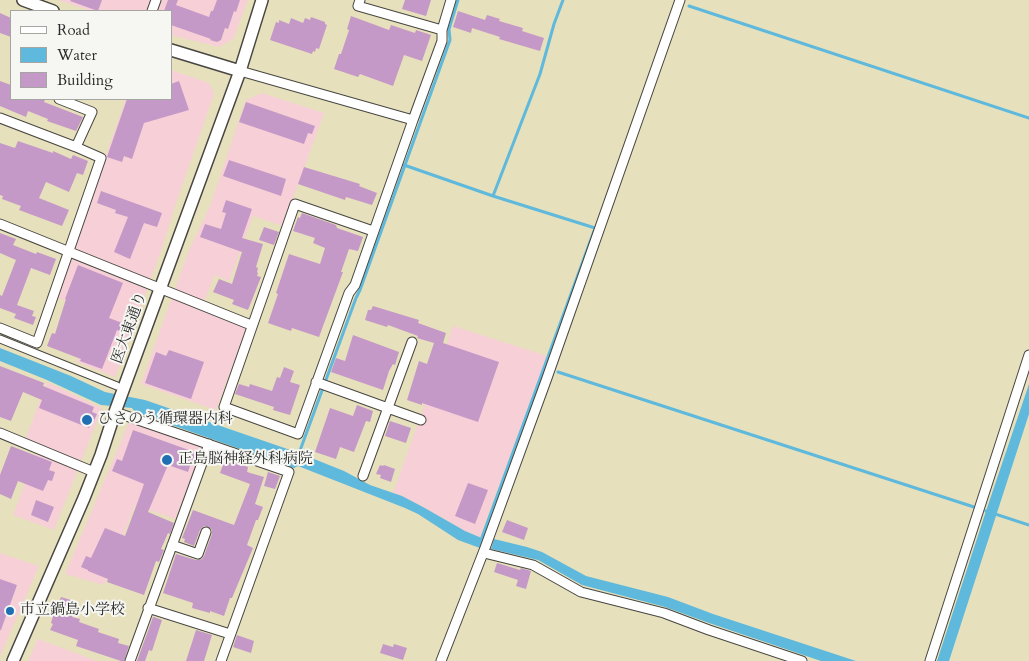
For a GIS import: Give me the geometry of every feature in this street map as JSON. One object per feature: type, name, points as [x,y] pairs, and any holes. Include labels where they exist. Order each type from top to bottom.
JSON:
[{"type":"street","points":[[23,0],[50,10]]},
{"type":"street","name":"医大東通り","points":[[14,661],[94,472],[116,410],[119,389],[161,289],[240,71],[262,0]]},
{"type":"street","points":[[360,0],[358,6],[442,30]]},
{"type":"street","points":[[373,231],[295,204],[224,407],[298,434],[321,384],[349,293],[355,285],[442,41],[442,30],[451,0]]},
{"type":"street","points":[[441,661],[486,547],[680,0]]},
{"type":"street","points":[[172,50],[413,120]]},
{"type":"street","points":[[62,100],[92,112],[76,147]]},
{"type":"street","points":[[0,118],[101,158],[37,343],[0,328]]},
{"type":"street","points":[[0,224],[252,326]]},
{"type":"street","points":[[0,339],[119,389]]},
{"type":"street","points":[[363,476],[412,342]]},
{"type":"street","points":[[930,661],[1029,356]]},
{"type":"street","points":[[321,384],[421,420]]},
{"type":"street","points":[[116,410],[288,472],[221,661]]},
{"type":"street","points":[[0,433],[94,472]]},
{"type":"street","points":[[130,661],[210,444]]},
{"type":"street","points":[[172,545],[198,554],[206,532]]},
{"type":"street","points":[[486,547],[533,564],[581,592],[664,613],[802,661]]},
{"type":"street","points":[[148,608],[230,634]]},
{"type":"shaded area","points":[[58,0],[248,0],[233,39],[219,47],[172,35],[172,10],[88,10]]},
{"type":"shaded area","points":[[172,70],[209,83],[214,94],[161,251],[115,377],[77,362],[93,323],[81,307],[56,297],[126,100],[172,100]]},
{"type":"shaded area","points":[[262,93],[324,113],[283,226],[253,216],[229,281],[215,275],[201,309],[247,327],[216,410],[141,384],[189,250],[210,206],[246,100]]},
{"type":"shaded area","points":[[453,326],[547,356],[480,537],[393,493]]},
{"type":"shaded area","points":[[47,382],[102,408],[54,530],[13,515],[39,446],[25,440]]},
{"type":"shaded area","points":[[133,413],[208,439],[175,519],[135,505],[104,585],[65,574]]},
{"type":"shaded area","name":"市立鍋島小学校","points":[[0,553],[39,566],[0,656]]},
{"type":"shaded area","points":[[38,639],[97,661],[28,661]]},
{"type":"water","points":[[0,348],[71,376],[105,392],[145,400],[299,453],[344,471],[370,485],[402,496],[465,531],[484,539],[480,548],[458,540],[418,514],[405,508],[298,466],[294,468],[135,412],[132,408],[101,405],[0,361]]},
{"type":"water","points":[[1029,384],[1029,414],[949,661],[937,661],[986,511]]},
{"type":"water","points":[[494,539],[542,552],[586,576],[668,597],[713,614],[856,661],[821,661],[665,607],[582,585],[538,560],[491,549]]},
{"type":"building","points":[[71,0],[102,0],[98,10]]},
{"type":"building","points":[[168,0],[178,0],[176,5],[209,17],[217,0],[240,0],[228,29],[225,28],[221,40],[217,42],[172,25],[172,10],[164,10]]},
{"type":"building","points":[[405,0],[431,0],[426,16],[402,9]]},
{"type":"building","points":[[458,11],[485,20],[487,15],[500,19],[499,21],[523,28],[522,31],[544,38],[540,51],[499,39],[500,37],[472,28],[471,33],[453,27]]},
{"type":"building","points":[[0,13],[10,18],[10,37],[0,33]]},
{"type":"building","points":[[351,16],[389,30],[391,25],[415,33],[416,30],[431,35],[422,61],[404,55],[393,86],[360,74],[358,77],[334,69],[349,30],[347,29]]},
{"type":"building","points":[[311,17],[325,22],[327,25],[319,49],[316,48],[312,54],[270,40],[276,22],[279,23],[279,20],[289,24],[291,18],[303,23],[305,18],[310,20]]},
{"type":"building","points":[[0,81],[10,85],[10,100],[45,100],[44,102],[83,117],[76,131],[47,121],[48,119],[28,111],[26,117],[0,106]]},
{"type":"building","points":[[179,81],[189,110],[144,123],[132,159],[124,156],[122,162],[107,157],[127,100],[172,100],[172,84]]},
{"type":"building","points":[[246,102],[315,126],[312,134],[308,133],[304,144],[239,122]]},
{"type":"building","points":[[18,141],[53,153],[53,151],[71,159],[73,155],[88,161],[83,175],[77,173],[69,192],[46,182],[39,198],[69,210],[62,226],[19,210],[21,206],[2,199],[3,196],[0,195],[0,143],[15,148]]},
{"type":"building","points":[[229,160],[286,179],[281,196],[223,176]]},
{"type":"building","points":[[304,167],[360,184],[359,186],[377,193],[372,205],[346,197],[345,200],[298,184]]},
{"type":"building","points":[[101,191],[162,213],[157,227],[144,223],[130,259],[114,252],[128,217],[115,213],[116,210],[97,203]]},
{"type":"building","points":[[226,200],[252,209],[242,238],[263,244],[256,267],[258,268],[257,276],[261,277],[248,310],[232,304],[234,300],[213,292],[219,279],[232,284],[242,252],[200,237],[205,224],[221,229],[226,213],[222,212]]},
{"type":"building","points":[[302,213],[363,237],[358,251],[349,249],[341,272],[343,272],[319,337],[292,328],[291,331],[268,323],[289,254],[320,264],[325,248],[313,243],[315,238],[293,231],[298,217],[300,218]]},
{"type":"building","points":[[264,227],[279,232],[274,245],[259,240]]},
{"type":"building","points":[[0,233],[16,239],[13,245],[56,259],[50,275],[31,268],[17,305],[34,311],[32,316],[36,317],[33,325],[14,318],[16,314],[0,308],[0,295],[2,296],[16,260],[0,253]]},
{"type":"building","points":[[78,265],[123,283],[109,318],[133,327],[129,335],[117,330],[102,369],[47,346],[52,333],[55,334],[65,299]]},
{"type":"building","points":[[373,306],[419,320],[418,323],[446,333],[443,343],[499,362],[478,422],[422,403],[422,405],[407,400],[419,361],[427,364],[434,343],[417,338],[418,336],[388,325],[387,327],[365,320],[368,310],[371,310]]},
{"type":"building","points":[[353,335],[399,352],[395,365],[393,364],[389,371],[383,390],[331,372],[336,358],[345,361]]},
{"type":"building","points":[[169,350],[204,362],[191,399],[145,383],[156,352],[166,356]]},
{"type":"building","points":[[0,366],[44,383],[43,386],[94,407],[92,412],[97,414],[92,425],[89,428],[39,408],[42,400],[23,392],[11,421],[0,417]]},
{"type":"building","points":[[284,367],[294,371],[290,382],[300,385],[290,415],[273,410],[274,407],[235,394],[239,384],[249,387],[250,384],[272,391],[277,377],[280,378]]},
{"type":"building","points":[[357,405],[373,411],[370,422],[366,421],[354,452],[340,447],[336,459],[315,452],[330,408],[353,416]]},
{"type":"building","points":[[390,421],[411,428],[406,443],[385,436]]},
{"type":"building","points":[[133,430],[197,453],[188,472],[168,465],[148,512],[174,523],[161,549],[164,550],[159,562],[156,561],[144,595],[107,582],[108,579],[81,567],[86,556],[91,558],[105,528],[125,536],[144,484],[112,471],[117,459],[122,461]]},
{"type":"building","points":[[11,446],[52,462],[49,470],[55,472],[52,481],[48,480],[43,491],[18,481],[11,499],[0,494],[0,475]]},
{"type":"building","points":[[225,459],[248,467],[247,472],[264,477],[255,504],[263,507],[247,545],[253,548],[232,598],[230,598],[224,616],[192,608],[193,603],[163,593],[176,554],[196,560],[202,559],[212,534],[210,528],[204,526],[200,530],[194,546],[184,542],[185,539],[182,538],[193,510],[234,525],[250,484],[220,473]]},
{"type":"building","points":[[380,465],[395,469],[391,482],[380,478],[381,475],[376,474]]},
{"type":"building","points":[[268,472],[280,476],[275,489],[264,486]]},
{"type":"building","points":[[468,483],[488,490],[475,524],[455,516]]},
{"type":"building","points":[[36,500],[54,507],[48,522],[31,515]]},
{"type":"building","points":[[507,520],[528,528],[524,540],[502,532]]},
{"type":"building","points":[[497,563],[520,570],[521,568],[531,571],[526,589],[516,586],[518,580],[494,572]]},
{"type":"building","points":[[0,579],[17,585],[1,630],[0,630]]},
{"type":"building","points":[[61,597],[77,602],[72,617],[80,619],[79,622],[99,629],[98,632],[119,639],[118,643],[129,646],[124,661],[76,646],[78,640],[50,630],[57,602],[59,603]]},
{"type":"building","points":[[153,617],[162,620],[152,651],[149,650],[145,661],[137,661]]},
{"type":"building","points":[[196,630],[212,635],[204,661],[186,661]]},
{"type":"building","points":[[237,635],[254,641],[251,653],[233,647]]},
{"type":"building","points":[[383,644],[393,647],[394,644],[407,648],[403,660],[380,653]]},
{"type":"waterway","points":[[298,456],[450,40],[449,29],[458,0]]},
{"type":"waterway","points":[[493,196],[540,74],[563,0]]},
{"type":"waterway","points":[[689,6],[1029,118]]},
{"type":"waterway","points":[[404,165],[493,196],[595,228]]},
{"type":"waterway","points":[[481,540],[594,231]]},
{"type":"waterway","points":[[558,372],[974,507]]},
{"type":"waterway","points":[[986,511],[1029,525]]},
{"type":"place","name":"ひさのう循環器内科","points":[[87,420]]},
{"type":"place","name":"正島脳神経外科病院","points":[[167,460]]},
{"type":"place","name":"市立鍋島小学校","points":[[10,611]]}]
